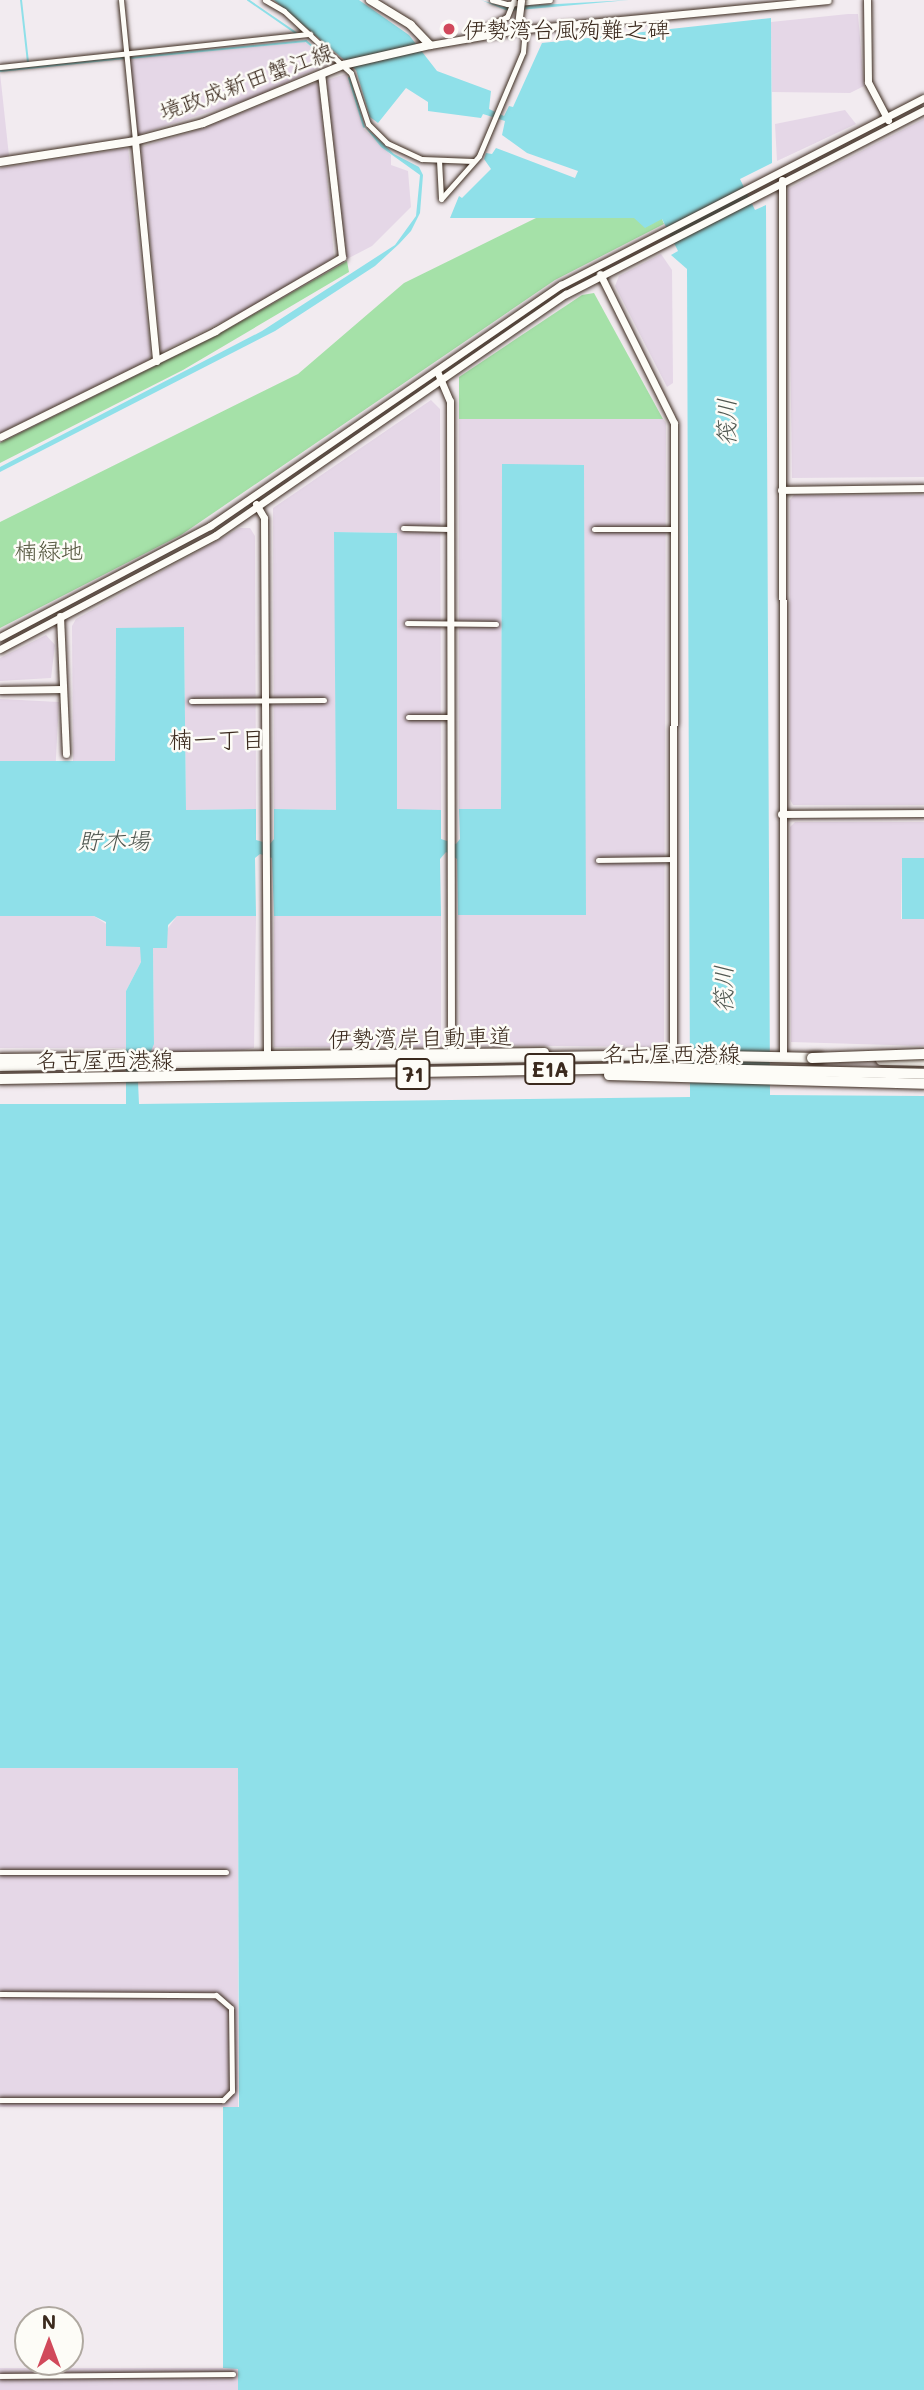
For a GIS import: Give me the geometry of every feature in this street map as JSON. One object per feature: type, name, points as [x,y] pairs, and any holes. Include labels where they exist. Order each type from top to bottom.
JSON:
[{"type":"highway","points":[[812,1058],[924,1054]]},
{"type":"highway","name":"伊勢湾岸自動車道","points":[[0,1066],[673,1055],[924,1061]]},
{"type":"highway","points":[[467,1070],[769,1083],[924,1084]]},
{"type":"highway","name":"伊勢湾岸自動車道","points":[[0,1078],[467,1070],[924,1073]]},
{"type":"main road","points":[[370,0],[411,25],[427,46]]},
{"type":"main road","name":"境政成新田蟹江線","points":[[0,162],[135,141],[203,122],[343,65],[427,46]]},
{"type":"main road","name":"名古屋西港線","points":[[0,1058],[451,1052],[924,1054]]},
{"type":"main road","name":"名古屋西港線","points":[[0,1078],[153,1080],[673,1070],[924,1073]]},
{"type":"street","points":[[121,0],[156,361]]},
{"type":"street","points":[[265,0],[310,34],[343,65],[357,82],[368,124],[380,138],[401,153],[439,160],[473,161]]},
{"type":"street","points":[[492,0],[518,3],[550,0]]},
{"type":"street","points":[[427,46],[520,28],[828,0]]},
{"type":"street","points":[[867,0],[868,82],[892,127]]},
{"type":"street","points":[[480,36],[481,30],[518,3]]},
{"type":"street","points":[[439,160],[441,199],[473,161],[495,121],[523,52],[518,3]]},
{"type":"street","points":[[0,67],[310,34]]},
{"type":"street","points":[[0,437],[156,361],[342,257],[321,74]]},
{"type":"street","points":[[0,637],[182,543],[561,285],[924,98]]},
{"type":"street","points":[[0,649],[188,552],[566,295],[924,110]]},
{"type":"street","points":[[778,174],[783,1052]]},
{"type":"street","points":[[596,267],[671,413],[674,529],[673,1052]]},
{"type":"street","points":[[437,371],[450,401],[451,1052]]},
{"type":"street","points":[[781,490],[924,488]]},
{"type":"street","points":[[252,497],[264,518],[267,1056]]},
{"type":"street","points":[[403,528],[450,529]]},
{"type":"street","points":[[594,529],[674,529]]},
{"type":"street","points":[[56,609],[61,618],[65,754]]},
{"type":"street","points":[[407,623],[496,624]]},
{"type":"street","points":[[0,690],[63,689]]},
{"type":"street","points":[[191,701],[324,700]]},
{"type":"street","points":[[408,717],[450,717]]},
{"type":"street","points":[[781,814],[924,813]]},
{"type":"street","points":[[598,860],[674,859]]},
{"type":"street","points":[[0,1872],[226,1872]]},
{"type":"street","points":[[0,1994],[216,1995],[231,2008],[232,2091],[223,2099],[0,2100]]},
{"type":"street","points":[[0,2376],[233,2375]]},
{"type":"shaded area","points":[[858,14],[864,86],[850,93],[772,92],[771,22]]},
{"type":"shaded area","points":[[305,42],[323,57],[320,67],[256,97],[137,135],[129,59]]},
{"type":"shaded area","points":[[0,73],[9,156],[0,157]]},
{"type":"shaded area","points":[[346,74],[364,129],[391,155],[391,165],[408,171],[411,207],[372,246],[347,259],[327,80]]},
{"type":"shaded area","points":[[315,83],[319,85],[334,257],[246,310],[161,352],[141,147],[204,128]]},
{"type":"shaded area","points":[[845,110],[856,124],[777,161],[775,124]]},
{"type":"shaded area","points":[[924,119],[924,477],[792,478],[788,189]]},
{"type":"shaded area","points":[[128,148],[151,354],[148,360],[0,433],[0,168]]},
{"type":"shaded area","points":[[661,254],[672,270],[673,383],[667,387],[615,286],[619,276]]},
{"type":"shaded area","points":[[431,400],[440,409],[441,810],[397,810],[397,533],[335,532],[336,810],[274,809],[273,508]]},
{"type":"shaded area","points":[[459,419],[663,419],[666,423],[664,1047],[460,1045],[458,915],[585,915],[584,465],[502,465],[501,809],[459,809]]},
{"type":"shaded area","points":[[794,495],[924,495],[924,805],[793,805],[790,799],[790,500]]},
{"type":"shaded area","points":[[240,528],[250,528],[255,536],[256,809],[186,810],[184,628],[116,628],[115,761],[73,761],[72,626],[76,619]]},
{"type":"shaded area","points":[[46,635],[55,645],[51,678],[0,681],[0,658]]},
{"type":"shaded area","points":[[0,699],[59,702],[56,764],[0,761]]},
{"type":"shaded area","points":[[795,822],[924,822],[924,858],[902,858],[901,919],[924,919],[924,1046],[791,1042],[790,827]]},
{"type":"shaded area","points":[[0,916],[94,916],[141,947],[141,962],[126,991],[127,1048],[0,1048]]},
{"type":"shaded area","points":[[177,916],[256,916],[254,1048],[227,1053],[149,1052],[154,1043],[153,948]]},
{"type":"shaded area","points":[[274,916],[441,916],[441,1047],[274,1047]]},
{"type":"shaded area","points":[[0,1767],[238,1767],[238,2107],[0,2107]]},
{"type":"shaded area","points":[[0,2368],[14,2368],[14,2376],[84,2376],[84,2368],[238,2368],[238,2390],[0,2390]]},
{"type":"green space","name":"楠緑地","points":[[536,218],[662,219],[664,224],[555,280],[181,535],[0,628],[0,522],[298,374],[404,283]]},
{"type":"green space","points":[[347,261],[349,272],[183,370],[0,463],[0,443],[214,337]]},
{"type":"green space","points":[[594,293],[663,419],[459,419],[459,377],[582,295]]},
{"type":"water","points":[[274,0],[359,0],[409,35],[437,71],[491,91],[489,109],[504,116],[509,106],[513,107],[542,43],[771,18],[772,163],[740,179],[755,210],[766,205],[770,1095],[924,1096],[924,2390],[238,2390],[238,2369],[223,2368],[223,2107],[239,2107],[238,1768],[0,1768],[0,1104],[126,1104],[126,991],[141,962],[140,947],[106,946],[106,922],[94,916],[0,916],[0,761],[115,761],[116,628],[184,627],[186,810],[256,809],[256,840],[270,844],[274,839],[274,809],[336,810],[334,532],[397,533],[397,809],[441,810],[441,839],[456,844],[460,839],[459,809],[501,809],[502,464],[584,465],[586,915],[458,915],[457,859],[446,852],[440,859],[441,916],[274,916],[272,858],[260,854],[255,858],[256,916],[177,916],[168,925],[167,948],[153,948],[154,1044],[138,1082],[139,1104],[690,1097],[687,269],[671,255],[678,251],[662,219],[645,228],[634,218],[450,218],[459,196],[462,198],[491,169],[484,159],[486,153],[492,154],[496,148],[575,178],[578,171],[527,153],[502,135],[505,121],[483,114],[481,118],[428,111],[428,102],[406,88],[378,123],[370,117],[356,70]]},
{"type":"water","points":[[481,0],[503,7],[629,0],[508,11]]},
{"type":"water","points":[[364,126],[394,154],[419,167],[423,175],[420,213],[411,231],[399,244],[375,266],[275,331],[0,472],[0,467],[262,331],[395,245],[416,216],[420,175],[381,147]]},
{"type":"water","points":[[902,858],[924,858],[924,919],[902,919]]},
{"type":"waterway","points":[[21,0],[28,62]]},
{"type":"waterway","points":[[248,0],[296,33]]},
{"type":"waterway","points":[[130,58],[306,41],[320,53]]},
{"type":"waterway","points":[[0,71],[124,58]]},
{"type":"waterway","points":[[349,78],[364,127]]},
{"type":"place","name":"伊勢湾台風殉難之碑","points":[[449,29]]},
{"type":"district","name":"楠一丁目","points":[[217,739]]},
{"type":"water label","name":"筏川","points":[[726,422]]},
{"type":"water label","name":"貯木場","points":[[114,840]]},
{"type":"water label","name":"筏川","points":[[723,989]]}]
